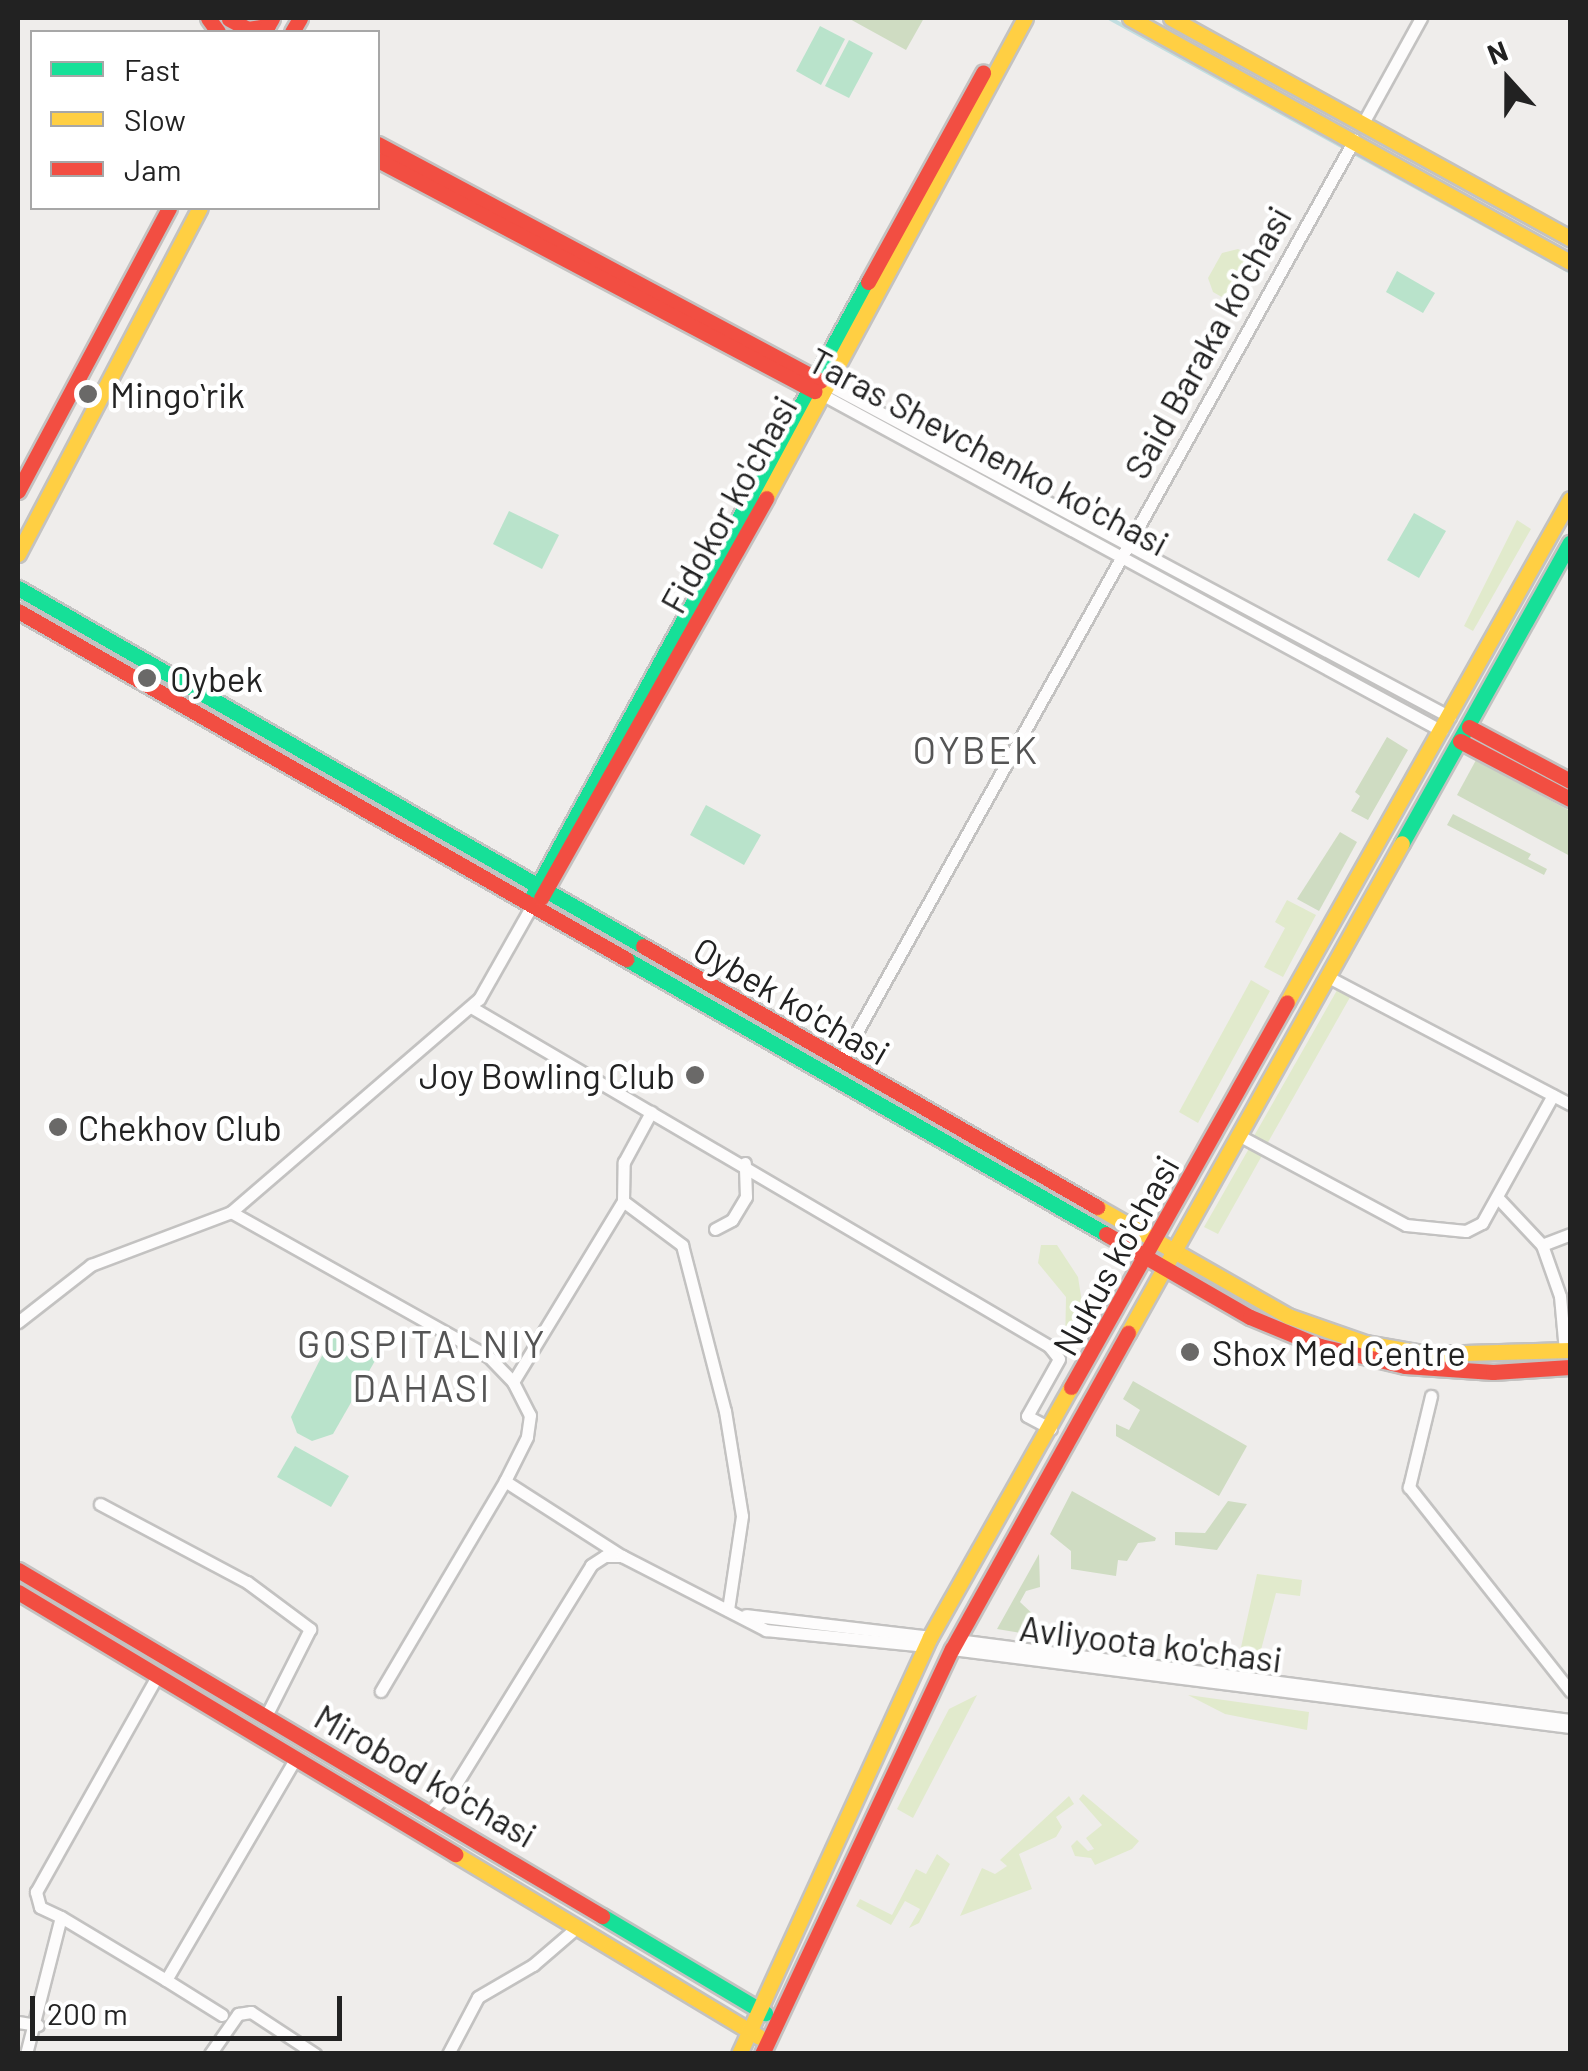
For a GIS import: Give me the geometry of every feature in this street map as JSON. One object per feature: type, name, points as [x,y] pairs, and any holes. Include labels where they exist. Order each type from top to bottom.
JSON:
[{"type":"main road","points":[[229,18],[248,29],[268,25]]},
{"type":"main road","name":"Fidokor ko'chasi","points":[[820,387],[1015,18]]},
{"type":"main road","name":"Fidokor ko'chasi","points":[[531,908],[1025,18]]},
{"type":"main road","points":[[1130,18],[1570,262]]},
{"type":"main road","points":[[1172,18],[1568,231],[1554,252]]},
{"type":"main road","name":"Said Baraka ko'chasi","points":[[1354,140],[1363,124]]},
{"type":"main road","name":"Taras Shevchenko ko'chasi","points":[[380,145],[820,387]]},
{"type":"main road","name":"Taras Shevchenko ko'chasi","points":[[380,161],[820,387]]},
{"type":"main road","points":[[18,491],[169,210]]},
{"type":"main road","points":[[18,554],[199,210]]},
{"type":"main road","name":"Nukus ko'chasi","points":[[739,2054],[928,1642],[1052,1429],[1570,499]]},
{"type":"main road","name":"Nukus ko'chasi","points":[[768,2040],[954,1644],[1570,543]]},
{"type":"main road","name":"Oybek ko'chasi","points":[[18,588],[1155,1244],[1288,1316],[1366,1343],[1472,1357],[1569,1356]]},
{"type":"main road","name":"Oybek ko'chasi","points":[[18,611],[1145,1262],[1281,1332],[1360,1357],[1472,1372],[1569,1356]]},
{"type":"main road","name":"Taras Shevchenko ko'chasi","points":[[1446,724],[1570,781]]},
{"type":"main road","name":"Taras Shevchenko ko'chasi","points":[[1465,734],[1570,799]]},
{"type":"main road","name":"Mirobod ko'chasi","points":[[18,1570],[760,2007],[768,2040]]},
{"type":"main road","name":"Mirobod ko'chasi","points":[[20,1598],[158,1676],[748,2032]]},
{"type":"main road","name":"Avliyoota ko'chasi","points":[[928,1642],[954,1644]]},
{"type":"main road","points":[[324,1776],[335,1770],[336,1757]]},
{"type":"main road","points":[[748,2032],[768,2040]]},
{"type":"street","name":"Said Baraka ko'chasi","points":[[1363,124],[1421,18]]},
{"type":"street","name":"Said Baraka ko'chasi","points":[[840,1062],[1354,140]]},
{"type":"street","name":"Taras Shevchenko ko'chasi","points":[[820,387],[1446,724]]},
{"type":"street","name":"Fidokor ko'chasi","points":[[18,1322],[92,1266],[231,1212],[471,1006],[531,908]]},
{"type":"street","points":[[1330,978],[1570,1104]]},
{"type":"street","points":[[471,1006],[1050,1346],[1059,1360],[1028,1416],[1052,1429]]},
{"type":"street","points":[[1240,1136],[1418,1229],[1472,1229],[1497,1197],[1553,1095]]},
{"type":"street","points":[[513,1382],[623,1201],[624,1162],[651,1112]]},
{"type":"street","points":[[716,1228],[732,1220],[746,1197],[745,1164]]},
{"type":"street","points":[[1497,1197],[1542,1245],[1560,1296],[1569,1356]]},
{"type":"street","points":[[623,1201],[682,1244],[726,1411],[742,1516],[728,1610]]},
{"type":"street","points":[[231,1212],[480,1351],[513,1382],[530,1422],[505,1481],[382,1690]]},
{"type":"street","points":[[1542,1245],[1570,1234]]},
{"type":"street","points":[[1431,1396],[1410,1488],[1570,1691]]},
{"type":"street","name":"Avliyoota ko'chasi","points":[[505,1481],[594,1534],[622,1556],[728,1610],[775,1622],[928,1642]]},
{"type":"street","points":[[100,1504],[247,1582],[310,1629],[266,1716]]},
{"type":"street","points":[[430,1812],[456,1784],[591,1565],[594,1534]]},
{"type":"street","points":[[591,1565],[622,1556]]},
{"type":"street","name":"Avliyoota ko'chasi","points":[[954,1644],[1570,1727]]},
{"type":"street","points":[[158,1676],[38,1887],[40,1906],[222,2015]]},
{"type":"street","name":"Avliyoota ko'chasi","points":[[1428,1705],[1570,1720]]},
{"type":"street","points":[[166,1980],[295,1759]]},
{"type":"street","points":[[26,2054],[38,2025],[61,1916]]},
{"type":"street","points":[[448,2054],[478,1997],[532,1965],[576,1928]]},
{"type":"street","points":[[210,2054],[238,2014],[257,2013],[315,2054]]},
{"type":"street","points":[[18,2022],[38,2025]]},
{"type":"green space","points":[[848,18],[924,18],[906,50]]},
{"type":"green space","points":[[820,26],[845,39],[821,85],[796,71]]},
{"type":"green space","points":[[849,40],[873,53],[849,98],[825,86]]},
{"type":"green space","points":[[1238,249],[1258,259],[1234,304],[1213,292],[1208,278],[1222,253]]},
{"type":"green space","points":[[1397,271],[1435,293],[1423,313],[1386,292]]},
{"type":"green space","points":[[509,511],[559,535],[542,569],[493,544]]},
{"type":"green space","points":[[1414,513],[1446,531],[1419,578],[1387,560]]},
{"type":"green space","points":[[1517,520],[1531,529],[1473,631],[1464,626]]},
{"type":"green space","points":[[1387,737],[1408,750],[1368,820],[1351,811],[1360,796],[1355,792]]},
{"type":"green space","points":[[1476,760],[1570,811],[1570,856],[1457,795]]},
{"type":"green space","points":[[706,805],[761,835],[744,865],[690,835]]},
{"type":"green space","points":[[1453,814],[1531,854],[1528,859],[1547,869],[1544,875],[1447,825]]},
{"type":"green space","points":[[1340,832],[1357,842],[1319,911],[1297,899]]},
{"type":"green space","points":[[1287,900],[1316,915],[1283,977],[1264,967],[1285,928],[1275,922]]},
{"type":"green space","points":[[1251,980],[1270,991],[1198,1123],[1179,1112]]},
{"type":"green space","points":[[1340,985],[1353,992],[1267,1144],[1254,1136]]},
{"type":"green space","points":[[1251,1145],[1264,1152],[1218,1234],[1204,1227]]},
{"type":"green space","points":[[1041,1245],[1057,1245],[1078,1277],[1083,1309],[1065,1347],[1066,1297],[1038,1263]]},
{"type":"green space","points":[[332,1336],[376,1359],[333,1434],[312,1441],[297,1433],[291,1417]]},
{"type":"green space","points":[[1133,1381],[1247,1446],[1219,1496],[1116,1436],[1116,1424],[1129,1430],[1140,1410],[1123,1399]]},
{"type":"green space","points":[[295,1446],[349,1476],[331,1507],[277,1477]]},
{"type":"green space","points":[[1072,1491],[1156,1538],[1155,1541],[1138,1543],[1127,1561],[1118,1560],[1116,1576],[1071,1569],[1071,1551],[1050,1534]]},
{"type":"green space","points":[[1228,1501],[1247,1504],[1217,1550],[1175,1545],[1175,1532],[1205,1533]]},
{"type":"green space","points":[[1039,1554],[1040,1587],[1026,1591],[1020,1602],[1037,1618],[1033,1635],[997,1629]]},
{"type":"green space","points":[[1257,1574],[1302,1580],[1300,1596],[1276,1593],[1257,1665],[1238,1661]]},
{"type":"green space","points":[[977,1695],[913,1818],[897,1809],[949,1709]]},
{"type":"green space","points":[[1188,1695],[1309,1712],[1307,1730],[1225,1714]]},
{"type":"green space","points":[[1083,1794],[1139,1841],[1132,1849],[1095,1865],[1091,1858],[1075,1856],[1071,1846],[1077,1840],[1088,1851],[1094,1849],[1086,1838],[1102,1825],[1079,1799]]},
{"type":"green space","points":[[1069,1796],[1074,1804],[1056,1817],[1062,1827],[1056,1837],[1019,1854],[1032,1889],[960,1916],[982,1868],[995,1874],[1007,1866],[1000,1860]]},
{"type":"green space","points":[[937,1854],[950,1864],[919,1923],[909,1928],[920,1909],[905,1901],[891,1925],[856,1906],[860,1899],[892,1915],[916,1869],[926,1874]]},
{"type":"waterway","points":[[1109,18],[1570,272]]},
{"type":"traffic: fast","points":[[533,895],[868,282]]},
{"type":"traffic: fast","points":[[1402,843],[1570,543]]},
{"type":"traffic: fast","points":[[18,588],[643,946]]},
{"type":"traffic: fast","points":[[626,959],[1106,1234]]},
{"type":"traffic: fast","points":[[602,1916],[765,2013]]},
{"type":"traffic: slow","points":[[766,498],[1025,18]]},
{"type":"traffic: slow","points":[[1130,18],[1570,262]]},
{"type":"traffic: slow","points":[[1171,18],[1570,238]]},
{"type":"traffic: slow","points":[[18,554],[199,210]]},
{"type":"traffic: slow","points":[[1287,1002],[1570,499]]},
{"type":"traffic: slow","points":[[1128,1333],[1402,843]]},
{"type":"traffic: slow","points":[[1097,1207],[1288,1316],[1365,1343],[1429,1354],[1570,1350]]},
{"type":"traffic: slow","points":[[739,2054],[930,1637],[1071,1387]]},
{"type":"traffic: slow","points":[[455,1854],[759,2037]]},
{"type":"traffic: jam","points":[[208,18],[217,30]]},
{"type":"traffic: jam","points":[[265,30],[272,18]]},
{"type":"traffic: jam","points":[[293,30],[300,18]]},
{"type":"traffic: jam","points":[[229,19],[248,29],[268,26]]},
{"type":"traffic: jam","points":[[868,282],[983,73]]},
{"type":"traffic: jam","points":[[380,145],[821,381]]},
{"type":"traffic: jam","points":[[380,161],[815,391]]},
{"type":"traffic: jam","points":[[18,491],[168,210]]},
{"type":"traffic: jam","points":[[541,898],[766,498]]},
{"type":"traffic: jam","points":[[18,611],[626,959]]},
{"type":"traffic: jam","points":[[1469,727],[1570,781]]},
{"type":"traffic: jam","points":[[1460,741],[1570,799]]},
{"type":"traffic: jam","points":[[643,946],[1097,1207]]},
{"type":"traffic: jam","points":[[1071,1387],[1287,1002]]},
{"type":"traffic: jam","points":[[1106,1234],[1250,1317],[1320,1346],[1405,1366],[1493,1372],[1570,1367]]},
{"type":"traffic: jam","points":[[762,2054],[952,1649],[1128,1333]]},
{"type":"traffic: jam","points":[[18,1570],[602,1916]]},
{"type":"traffic: jam","points":[[18,1592],[455,1854]]},
{"type":"place","name":"Mingoʻrik","points":[[88,394]]},
{"type":"place","name":"Oybek","points":[[147,678]]},
{"type":"place","name":"Joy Bowling Club","points":[[695,1075]]},
{"type":"place","name":"Chekhov Club","points":[[58,1127]]},
{"type":"place","name":"Shox Med Centre","points":[[1190,1352]]},
{"type":"district","name":"OYBEK","points":[[976,750]]},
{"type":"district","name":"GOSPITALNIY DAHASI","points":[[422,1366]]}]
